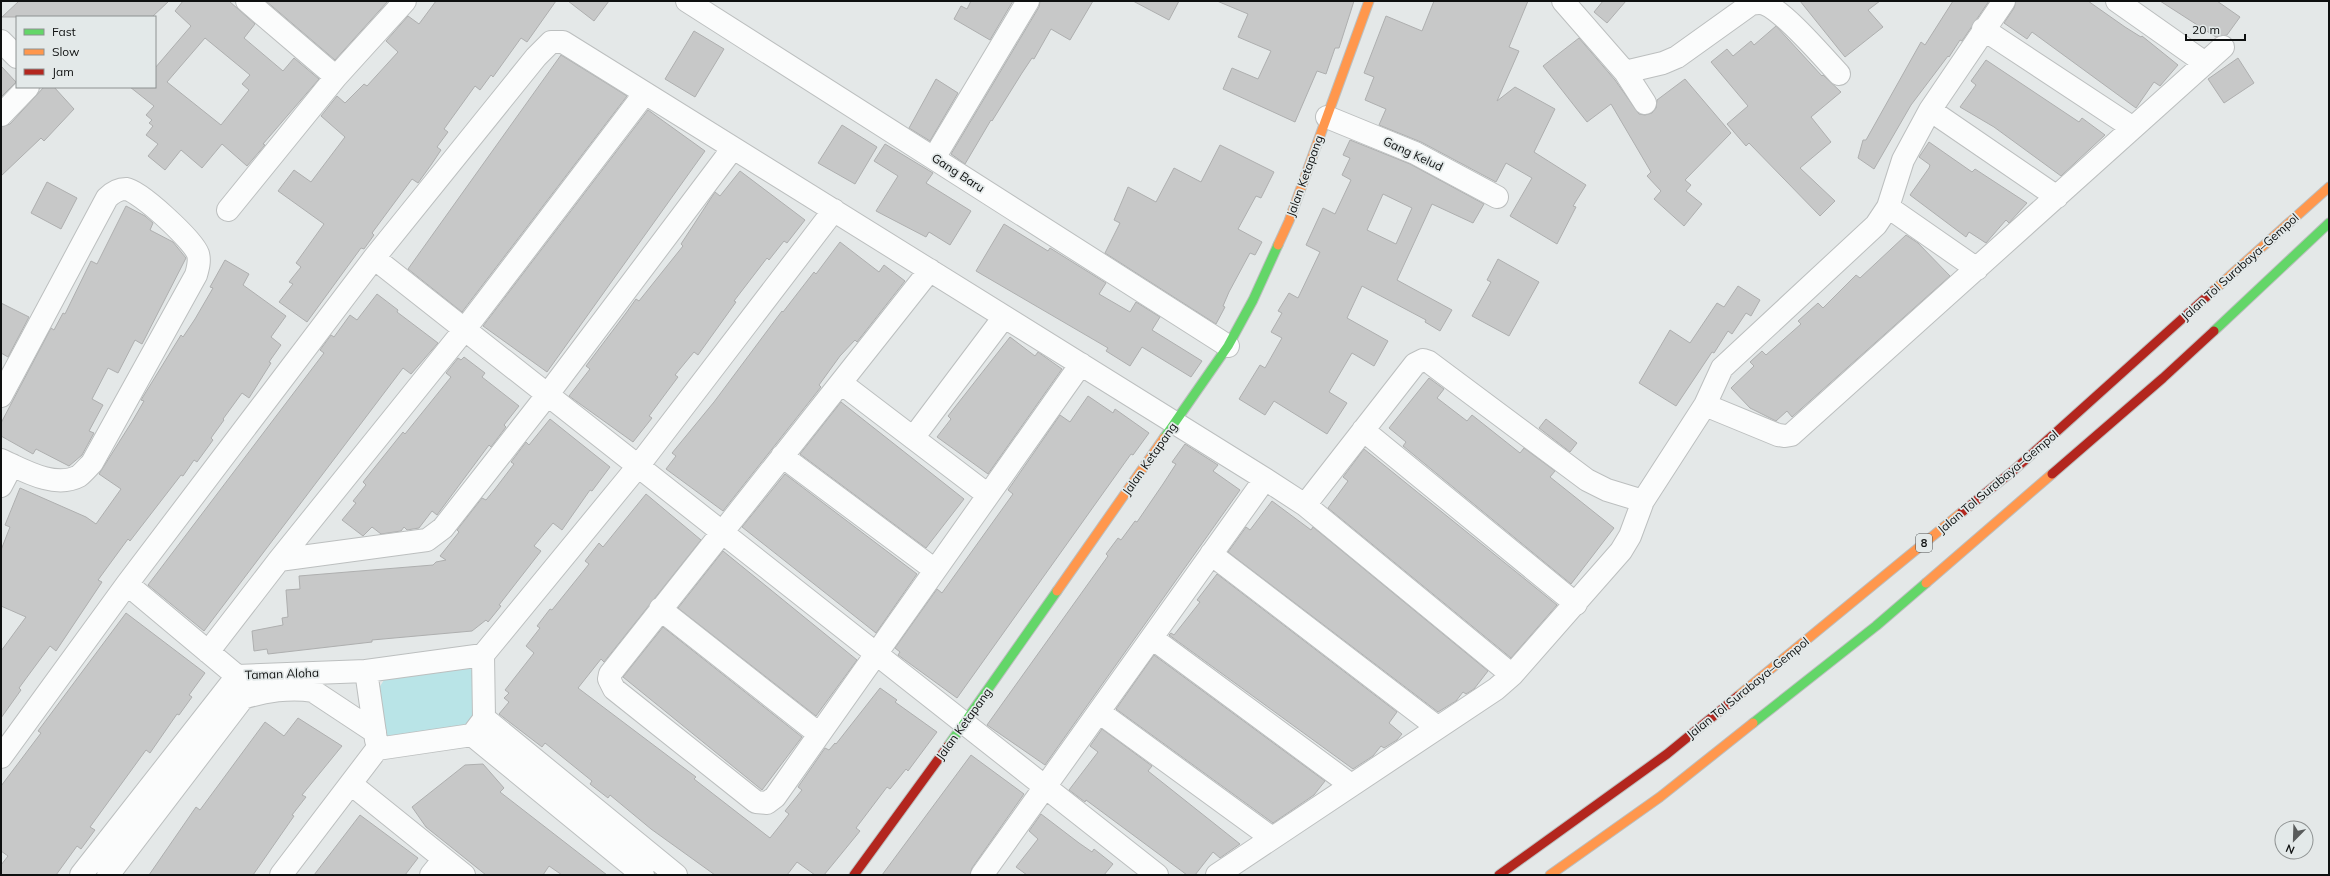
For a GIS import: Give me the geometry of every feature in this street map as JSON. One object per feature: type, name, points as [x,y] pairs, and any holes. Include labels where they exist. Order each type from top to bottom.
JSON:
[{"type":"main road","name":"Jalan Ketapang","points":[[854,875],[966,723],[1228,346],[1253,300],[1290,221],[1369,1]]},
{"type":"main road","name":"Jalan Tol Surabaya–Gempol","points":[[1499,875],[1667,754],[2014,470],[2329,187]]},
{"type":"main road","points":[[1550,875],[1660,797],[1876,626],[2163,378],[2329,224]]},
{"type":"street","points":[[247,1],[336,77]]},
{"type":"street","points":[[228,210],[336,77],[405,1]]},
{"type":"street","name":"Gang Baru","points":[[687,1],[1228,346]]},
{"type":"street","points":[[934,158],[1028,1]]},
{"type":"street","points":[[1563,1],[1625,72],[1645,103]]},
{"type":"street","points":[[1217,875],[1496,689],[1512,675],[1576,604],[1621,551],[1630,536],[1642,502],[1704,405],[1722,368],[1876,225],[1888,207],[1904,160],[1930,110],[1983,29],[2004,1]]},
{"type":"street","points":[[2117,1],[2205,63]]},
{"type":"street","points":[[1625,72],[1671,60],[1750,4],[1758,2],[1780,14],[1839,74]]},
{"type":"street","points":[[1983,29],[2133,128]]},
{"type":"street","points":[[1,41],[16,56]]},
{"type":"street","points":[[1,757],[127,584],[374,258],[536,57],[551,42],[563,42],[1004,317],[1176,422],[1265,479],[1304,505],[1512,675]]},
{"type":"street","points":[[1704,405],[1778,435],[1791,435],[2223,47]]},
{"type":"street","points":[[1,115],[27,88]]},
{"type":"street","points":[[208,652],[279,560],[465,329],[645,93]]},
{"type":"street","points":[[1930,110],[2057,197]]},
{"type":"street","name":"Gang Kelud","points":[[1327,117],[1415,153],[1497,198]]},
{"type":"street","points":[[279,560],[427,540],[443,528],[548,394],[733,148]]},
{"type":"street","points":[[1,396],[107,198],[115,191],[125,189],[138,194],[192,244],[198,255],[199,266],[196,275],[92,462],[79,476],[61,482],[7,463],[1,486]]},
{"type":"street","points":[[1888,207],[1977,269]]},
{"type":"street","points":[[478,727],[483,655],[639,465],[834,210]]},
{"type":"street","points":[[374,258],[639,465],[1158,875]]},
{"type":"street","points":[[930,270],[613,668],[609,679],[614,689],[750,797],[761,803],[771,801],[1081,364]]},
{"type":"street","points":[[913,438],[1004,317]]},
{"type":"street","points":[[1304,505],[1415,364],[1423,360],[1434,366],[1587,480],[1607,490],[1642,502]]},
{"type":"street","points":[[841,383],[988,495]]},
{"type":"street","points":[[1363,430],[1576,604]]},
{"type":"street","points":[[782,456],[935,570]]},
{"type":"street","points":[[988,873],[1045,787],[1265,479]]},
{"type":"street","points":[[1212,554],[1437,728]]},
{"type":"street","points":[[127,584],[237,676]]},
{"type":"street","points":[[660,609],[819,734]]},
{"type":"street","points":[[1152,638],[1351,785]]},
{"type":"street","name":"Taman Aloha","points":[[81,875],[237,676],[366,671],[483,655]]},
{"type":"street","points":[[281,875],[351,784],[376,741],[366,671]]},
{"type":"street","name":"Taman Aloha","points":[[108,875],[243,698],[266,692],[303,689],[313,691],[376,741]]},
{"type":"street","points":[[1098,712],[1272,838]]},
{"type":"street","points":[[478,727],[643,875]]},
{"type":"street","points":[[376,741],[478,727],[676,875]]},
{"type":"street","points":[[351,784],[438,867],[464,875]]},
{"type":"shaded area","points":[[465,663],[478,677],[480,716],[461,731],[381,739],[376,693],[387,675]]},
{"type":"building","points":[[19,1],[169,1],[153,16],[2,17]]},
{"type":"building","points":[[183,1],[229,1],[255,24],[244,38],[283,71],[294,58],[319,79],[263,144],[265,145],[247,166],[222,144],[202,168],[181,150],[165,170],[148,156],[158,144],[146,135],[153,126],[149,123],[152,120],[146,115],[154,106],[131,88],[156,88],[156,67],[191,26],[175,11]],"holes":[[[205,38],[250,75],[242,84],[249,90],[221,125],[167,82]]]},
{"type":"building","points":[[266,1],[388,1],[335,60]]},
{"type":"building","points":[[436,1],[556,1],[527,42],[521,38],[493,77],[491,75],[480,90],[475,86],[444,129],[448,132],[437,147],[441,150],[431,165],[418,183],[412,179],[372,233],[374,235],[364,249],[361,248],[307,322],[279,302],[293,284],[289,282],[301,267],[296,263],[324,224],[278,191],[294,170],[311,182],[345,137],[321,116],[337,96],[345,103],[364,84],[367,86],[398,52],[386,41],[408,16],[419,24]]},
{"type":"building","points":[[568,1],[609,1],[594,21]]},
{"type":"building","points":[[971,1],[1013,1],[990,40],[954,19],[961,6],[967,9]]},
{"type":"building","points":[[1040,1],[1093,1],[1070,40],[1051,29],[1034,59],[1032,58],[992,121],[991,120],[965,164],[951,154],[1039,7]]},
{"type":"building","points":[[1133,1],[1179,1],[1169,20]]},
{"type":"building","points":[[1217,1],[1354,1],[1339,48],[1335,48],[1326,74],[1317,71],[1295,122],[1223,89],[1232,68],[1258,79],[1271,51],[1238,37],[1248,14]]},
{"type":"building","points":[[1434,1],[1528,1],[1509,47],[1519,51],[1497,101],[1515,87],[1555,109],[1534,152],[1586,185],[1573,206],[1576,207],[1557,244],[1510,216],[1532,178],[1506,163],[1496,182],[1421,142],[1379,125],[1386,109],[1365,100],[1374,77],[1364,73],[1386,16],[1422,31]]},
{"type":"building","points":[[1603,1],[1626,1],[1607,23],[1594,12]]},
{"type":"building","points":[[1800,1],[1880,1],[1868,10],[1883,27],[1845,57]]},
{"type":"building","points":[[1953,1],[1989,1],[1962,41],[1960,40],[1949,57],[1948,56],[1911,105],[1874,169],[1858,158],[1863,140],[1866,140],[1921,42],[1925,45]]},
{"type":"building","points":[[2016,1],[2088,1],[2125,27],[2141,37],[2142,36],[2178,65],[2160,86],[2154,82],[2136,108],[2032,32],[2027,39],[2004,23],[2014,8]]},
{"type":"building","points":[[2160,1],[2217,1],[2240,17],[2227,35],[2216,37]]},
{"type":"building","points":[[1776,26],[1822,76],[1823,75],[1841,92],[1811,117],[1831,142],[1800,168],[1835,201],[1820,216],[1749,143],[1746,146],[1727,124],[1748,106],[1711,62],[1727,49],[1733,56],[1751,41],[1754,45]]},
{"type":"building","points":[[694,31],[724,49],[695,97],[665,79]]},
{"type":"building","points":[[1579,38],[1615,80],[1639,114],[1645,115],[1652,113],[1656,108],[1657,100],[1685,79],[1731,133],[1685,180],[1691,185],[1686,191],[1702,204],[1684,226],[1654,199],[1661,191],[1647,176],[1651,172],[1611,104],[1587,122],[1543,66]]},
{"type":"building","points":[[561,55],[627,96],[462,312],[408,269]]},
{"type":"building","points":[[2238,58],[2254,83],[2224,103],[2208,79]]},
{"type":"building","points":[[1986,60],[2079,122],[2082,118],[2105,135],[2061,176],[1994,127],[1960,107],[1976,85],[1971,81]]},
{"type":"building","points":[[1,66],[16,82],[1,97]]},
{"type":"building","points":[[936,79],[958,93],[930,141],[909,128]]},
{"type":"building","points":[[43,88],[55,88],[74,109],[44,141],[41,138],[1,176],[1,127],[10,124]]},
{"type":"building","points":[[648,110],[705,151],[547,372],[483,326]]},
{"type":"building","points":[[842,125],[877,147],[855,184],[818,163]]},
{"type":"building","points":[[1350,140],[1410,164],[1484,204],[1473,223],[1432,204],[1397,280],[1452,310],[1440,331],[1425,322],[1426,320],[1362,286],[1347,318],[1388,341],[1374,366],[1352,353],[1329,392],[1347,403],[1327,434],[1274,401],[1265,415],[1239,399],[1260,365],[1265,368],[1282,338],[1271,332],[1282,313],[1278,311],[1289,293],[1298,298],[1320,252],[1306,245],[1323,208],[1335,214],[1351,180],[1342,175],[1350,158],[1343,155]],"holes":[[[1383,194],[1412,208],[1396,244],[1367,230]]]},
{"type":"building","points":[[1929,142],[1972,172],[1975,169],[2027,203],[2009,223],[2006,220],[1986,243],[1969,232],[1966,237],[1910,195],[1929,168],[1930,165],[1919,157]]},
{"type":"building","points":[[885,144],[933,173],[926,183],[971,211],[950,245],[929,232],[926,237],[876,211],[898,176],[874,161]]},
{"type":"building","points":[[1220,145],[1274,172],[1261,198],[1256,196],[1238,229],[1262,242],[1255,255],[1250,253],[1229,292],[1223,306],[1225,307],[1216,324],[1105,253],[1120,223],[1114,220],[1128,187],[1156,202],[1174,168],[1201,182]]},
{"type":"building","points":[[740,171],[805,220],[787,243],[784,241],[769,260],[767,258],[734,301],[736,302],[698,355],[694,352],[675,375],[678,377],[649,416],[652,418],[633,442],[569,396],[590,369],[586,366],[636,299],[639,301],[683,246],[681,244],[715,192],[720,196]]},
{"type":"building","points":[[47,182],[77,198],[61,229],[31,213]]},
{"type":"building","points":[[126,206],[145,216],[153,223],[150,230],[173,242],[186,258],[142,344],[135,340],[118,373],[108,368],[92,399],[103,405],[89,431],[94,433],[82,455],[69,466],[36,449],[33,454],[1,436],[1,423],[51,328],[54,330],[63,313],[65,314],[91,261],[97,264]]},
{"type":"building","points":[[1004,224],[1048,251],[1050,248],[1106,283],[1099,294],[1130,312],[1136,302],[1160,317],[1152,330],[1202,361],[1191,377],[1142,347],[1130,366],[1106,351],[1108,348],[976,271]]},
{"type":"building","points":[[1906,235],[1918,243],[1950,276],[1792,417],[1787,411],[1776,421],[1750,408],[1731,388],[1754,366],[1750,362],[1762,351],[1766,355],[1801,324],[1798,321],[1818,303],[1823,308],[1856,275],[1860,278]]},
{"type":"building","points":[[840,242],[879,272],[884,265],[905,281],[857,342],[855,340],[840,356],[819,385],[821,387],[723,511],[666,469],[676,456],[672,453],[714,402],[782,311],[783,312],[814,272],[816,274]]},
{"type":"building","points":[[1498,259],[1539,282],[1509,336],[1472,316],[1491,282],[1487,280]]},
{"type":"building","points":[[225,260],[249,274],[243,285],[286,316],[271,337],[281,345],[269,362],[271,363],[249,398],[242,393],[223,419],[224,420],[211,438],[213,440],[197,462],[194,460],[183,476],[181,475],[130,541],[128,539],[98,580],[102,582],[56,651],[50,646],[19,688],[21,690],[1,718],[1,651],[26,617],[1,606],[1,550],[10,527],[5,525],[20,488],[86,517],[96,524],[121,489],[99,474],[133,420],[144,401],[141,400],[181,335],[183,337],[195,319],[213,288],[210,287]]},
{"type":"building","points":[[1738,286],[1760,300],[1751,316],[1746,313],[1732,334],[1728,331],[1676,406],[1639,383],[1670,330],[1690,343],[1717,303],[1724,307]]},
{"type":"building","points":[[377,294],[398,310],[397,312],[438,343],[411,374],[403,368],[204,631],[148,585],[324,353],[320,350],[331,335],[334,337],[350,315],[357,320]]},
{"type":"building","points":[[1,303],[29,317],[8,357],[1,353]]},
{"type":"building","points":[[1010,337],[1035,356],[1038,352],[1062,369],[988,474],[937,437],[951,419],[948,416]]},
{"type":"building","points":[[464,357],[485,373],[482,377],[519,406],[504,425],[506,427],[491,447],[489,445],[437,515],[432,511],[419,528],[407,530],[404,527],[401,531],[381,534],[372,527],[363,536],[342,520],[356,503],[353,501],[366,485],[363,482],[403,432],[405,434],[451,377],[446,373],[458,358],[461,360]]},
{"type":"building","points":[[1429,378],[1444,389],[1437,398],[1467,421],[1472,415],[1520,453],[1524,448],[1555,471],[1550,477],[1614,528],[1571,584],[1403,446],[1406,442],[1389,428]]},
{"type":"building","points":[[1088,396],[1113,413],[1115,409],[1149,433],[1133,455],[1131,454],[957,698],[898,655],[900,652],[895,648],[937,589],[942,593],[1013,494],[1008,490],[1060,415],[1070,422]]},
{"type":"building","points":[[841,402],[964,499],[926,548],[800,454]]},
{"type":"building","points":[[550,419],[610,467],[592,491],[590,490],[562,530],[553,523],[534,546],[541,551],[499,605],[501,606],[488,622],[486,620],[472,631],[372,640],[372,642],[268,654],[267,649],[254,651],[252,631],[283,625],[282,618],[288,617],[286,590],[300,589],[299,576],[433,565],[436,562],[446,560],[440,556],[459,532],[457,530],[482,498],[486,500],[495,489],[514,464],[511,462],[526,442],[529,445]]},
{"type":"building","points":[[1546,419],[1577,443],[1570,452],[1539,428]]},
{"type":"building","points":[[1185,444],[1218,465],[1213,471],[1240,490],[1045,765],[987,725],[1108,556],[1106,554],[1118,538],[1121,540],[1135,521],[1137,522],[1176,464],[1172,462]]},
{"type":"building","points":[[1364,449],[1557,605],[1511,658],[1328,508],[1348,481],[1343,477]]},
{"type":"building","points":[[785,474],[917,574],[876,633],[742,527]]},
{"type":"building","points":[[646,494],[701,540],[604,662],[601,659],[578,688],[696,777],[694,779],[770,838],[789,814],[785,811],[802,790],[798,787],[825,748],[829,750],[835,743],[836,744],[880,688],[897,700],[895,702],[937,732],[908,771],[906,769],[890,789],[887,787],[856,828],[860,831],[824,875],[815,875],[797,862],[787,875],[715,875],[651,829],[610,795],[608,798],[590,784],[592,781],[545,743],[542,747],[499,714],[509,702],[504,698],[509,693],[505,690],[534,653],[526,646],[540,628],[537,626],[550,609],[552,610],[589,564],[585,561],[599,543],[603,547]]},
{"type":"building","points":[[1272,501],[1311,530],[1313,527],[1488,671],[1474,689],[1466,694],[1463,692],[1456,701],[1438,712],[1228,552],[1246,527],[1250,530]]},
{"type":"building","points":[[723,551],[857,660],[816,716],[678,608]]},
{"type":"building","points":[[1217,574],[1397,712],[1389,723],[1402,734],[1397,740],[1384,748],[1381,746],[1373,756],[1353,769],[1169,635],[1171,633],[1174,635],[1200,602],[1197,600]]},
{"type":"building","points":[[126,613],[205,673],[189,695],[192,697],[179,715],[177,714],[150,753],[146,750],[90,827],[95,830],[81,849],[77,846],[56,875],[1,875],[1,865],[8,856],[1,851],[1,786],[41,733],[38,731]]},
{"type":"building","points":[[663,627],[802,737],[762,790],[623,677]]},
{"type":"building","points":[[1154,655],[1325,781],[1314,795],[1273,823],[1116,709]]},
{"type":"building","points":[[298,718],[342,746],[302,795],[306,797],[292,815],[294,816],[253,875],[149,875],[196,807],[200,810],[265,722],[284,736]]},
{"type":"building","points":[[1102,729],[1152,766],[1148,771],[1240,844],[1220,858],[1213,852],[1195,875],[1187,875],[1086,800],[1085,802],[1069,790],[1098,752],[1090,746]]},
{"type":"building","points":[[971,755],[1024,794],[972,868],[970,875],[882,875]]},
{"type":"building","points":[[483,764],[504,788],[500,792],[607,875],[562,875],[549,866],[543,875],[486,875],[426,827],[412,807],[465,765]]},
{"type":"building","points":[[1041,814],[1079,843],[1092,852],[1094,849],[1113,864],[1104,875],[1027,875],[1016,867],[1038,839],[1029,831]]},
{"type":"building","points":[[360,815],[418,858],[405,875],[314,875]]},
{"type":"traffic: fast","points":[[2214,331],[2329,223]]},
{"type":"traffic: fast","points":[[1164,438],[1228,346],[1253,300],[1278,245]]},
{"type":"traffic: fast","points":[[1753,723],[1876,626],[1926,583]]},
{"type":"traffic: fast","points":[[948,746],[1057,591]]},
{"type":"traffic: slow","points":[[1278,245],[1289,221],[1369,1]]},
{"type":"traffic: slow","points":[[2213,291],[2329,187]]},
{"type":"traffic: slow","points":[[1057,591],[1164,438]]},
{"type":"traffic: slow","points":[[1926,583],[2052,474]]},
{"type":"traffic: slow","points":[[1738,696],[1962,512]]},
{"type":"traffic: slow","points":[[1550,875],[1660,797],[1753,723]]},
{"type":"traffic: jam","points":[[1962,512],[2014,470],[2213,291]]},
{"type":"traffic: jam","points":[[2052,474],[2163,378],[2214,331]]},
{"type":"traffic: jam","points":[[1499,875],[1667,754],[1738,696]]},
{"type":"traffic: jam","points":[[854,875],[948,746]]}]
